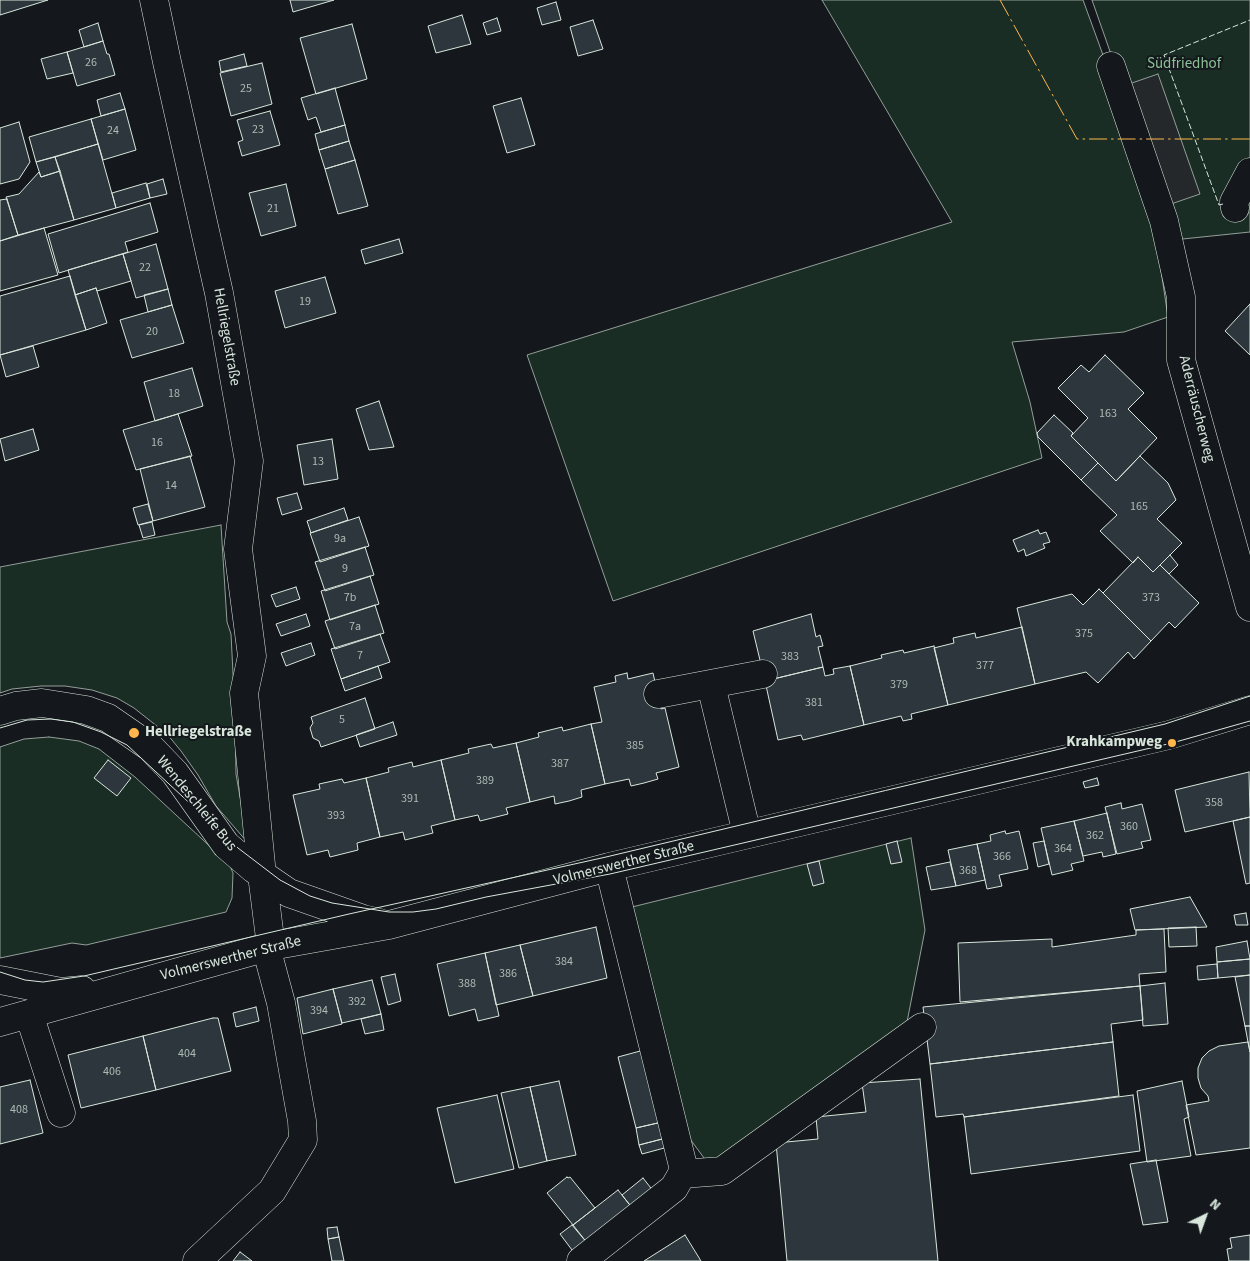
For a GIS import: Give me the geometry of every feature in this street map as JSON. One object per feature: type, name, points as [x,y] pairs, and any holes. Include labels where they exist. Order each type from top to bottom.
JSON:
[{"type":"street","name":"Hellriegelstraße","points":[[154,0],[219,293],[249,461],[238,549],[252,656],[244,693],[269,946],[302,1121],[303,1140],[272,1191],[197,1261]]},
{"type":"street","name":"Aderräuscherweg","points":[[1112,66],[1164,221],[1181,297],[1181,360],[1250,607]]},
{"type":"street","points":[[1235,208],[1234,202],[1250,172]]},
{"type":"street","points":[[658,694],[763,674]]},
{"type":"street","points":[[711,685],[747,834]]},
{"type":"street","name":"Wendeschleife Bus","points":[[0,711],[16,706],[42,703],[86,710],[108,718],[150,747],[175,772],[226,845],[262,875],[289,893],[363,919],[389,925]]},
{"type":"street","name":"Volmerswerther Straße","points":[[0,1022],[269,946],[389,925],[609,867],[1169,735],[1250,710]]},
{"type":"street","points":[[581,1261],[674,1188],[682,1174],[683,1166],[609,867]]},
{"type":"street","points":[[10,982],[61,992],[144,982]]},
{"type":"street","points":[[29,1014],[61,1113]]},
{"type":"street","points":[[682,1174],[722,1171],[922,1027]]},
{"type":"green space","points":[[822,0],[1083,0],[1107,66],[1153,217],[1168,317],[1124,332],[1012,342],[1030,402],[1042,458],[613,601],[527,355],[952,222]]},
{"type":"green space","name":"Südfriedhof","points":[[1092,0],[1250,0],[1250,232],[1173,240],[1168,217]]},
{"type":"green space","points":[[221,525],[227,622],[231,634],[236,774],[248,843],[216,806],[198,775],[167,734],[134,708],[117,698],[92,690],[65,686],[12,689],[0,693],[0,567]]},
{"type":"green space","points":[[49,737],[79,741],[99,749],[135,777],[229,864],[233,873],[232,898],[226,912],[86,945],[72,943],[0,958],[0,747],[24,739]]},
{"type":"green space","points":[[911,838],[925,930],[907,1022],[723,1162],[707,1162],[690,1139],[632,907]]},
{"type":"shaded area","name":"Südfriedhof","points":[[1158,74],[1200,194],[1171,204],[1129,84]]},
{"type":"building","points":[[0,0],[48,0],[0,15]]},
{"type":"building","points":[[290,0],[334,0],[293,12]]},
{"type":"building","points":[[556,2],[561,20],[542,25],[537,8]]},
{"type":"building","points":[[462,15],[471,44],[436,53],[428,26]]},
{"type":"building","points":[[497,18],[501,31],[487,35],[483,23]]},
{"type":"building","points":[[593,20],[603,49],[578,56],[570,27]]},
{"type":"building","points":[[98,23],[103,41],[84,47],[79,30]]},
{"type":"building","points":[[352,24],[367,79],[316,94],[300,38]]},
{"type":"building","points":[[103,41],[115,75],[77,86],[67,52]]},
{"type":"building","points":[[67,52],[73,73],[47,79],[41,59]]},
{"type":"building","points":[[244,54],[247,66],[221,72],[219,61]]},
{"type":"building","points":[[262,63],[272,104],[231,116],[220,73]]},
{"type":"building","points":[[335,88],[345,125],[321,132],[316,117],[308,120],[301,98]]},
{"type":"building","points":[[120,93],[125,109],[101,116],[97,100]]},
{"type":"building","points":[[521,98],[535,145],[507,153],[493,106]]},
{"type":"building","points":[[125,109],[136,150],[103,160],[91,119]]},
{"type":"building","points":[[270,111],[280,145],[242,156],[238,142],[243,140],[237,120]]},
{"type":"building","points":[[91,119],[98,144],[36,162],[29,137]]},
{"type":"building","points":[[19,122],[30,162],[19,179],[0,184],[0,128]]},
{"type":"building","points":[[345,125],[349,141],[319,150],[315,134]]},
{"type":"building","points":[[349,141],[355,160],[325,169],[319,150]]},
{"type":"building","points":[[98,144],[116,208],[74,220],[55,157]]},
{"type":"building","points":[[55,157],[60,171],[41,177],[36,162]]},
{"type":"building","points":[[355,160],[368,206],[338,214],[325,169]]},
{"type":"building","points":[[60,171],[74,220],[18,235],[6,197],[19,194],[39,172],[41,177]]},
{"type":"building","points":[[163,179],[167,194],[150,198],[147,184]]},
{"type":"building","points":[[146,183],[150,198],[116,208],[112,193]]},
{"type":"building","points":[[286,184],[296,226],[261,236],[249,193]]},
{"type":"building","points":[[7,199],[18,235],[0,241],[0,200]]},
{"type":"building","points":[[150,203],[158,232],[125,242],[128,252],[59,273],[48,234]]},
{"type":"building","points":[[44,228],[58,275],[0,291],[0,241]]},
{"type":"building","points":[[399,239],[403,253],[365,264],[361,250]]},
{"type":"building","points":[[156,244],[168,289],[136,298],[123,254]]},
{"type":"building","points":[[123,254],[131,281],[97,291],[96,288],[75,295],[68,270]]},
{"type":"building","points":[[70,276],[86,330],[0,355],[0,296]]},
{"type":"building","points":[[325,277],[336,313],[285,328],[275,291]]},
{"type":"building","points":[[96,288],[107,323],[86,330],[75,295]]},
{"type":"building","points":[[168,289],[172,305],[148,312],[144,295]]},
{"type":"building","points":[[1250,304],[1250,355],[1225,331]]},
{"type":"building","points":[[172,305],[184,343],[132,358],[120,320]]},
{"type":"building","points":[[33,346],[39,367],[6,377],[0,355]]},
{"type":"building","points":[[1105,355],[1144,393],[1128,409],[1157,438],[1116,481],[1071,436],[1088,418],[1058,388],[1081,365],[1089,372]]},
{"type":"building","points":[[192,368],[203,406],[155,421],[144,382]]},
{"type":"building","points":[[379,401],[394,447],[369,450],[356,409]]},
{"type":"building","points":[[178,414],[192,456],[136,470],[123,430]]},
{"type":"building","points":[[1054,415],[1073,433],[1071,436],[1098,463],[1081,480],[1038,437],[1037,433]]},
{"type":"building","points":[[33,429],[39,450],[5,461],[0,439]]},
{"type":"building","points":[[332,439],[338,479],[304,485],[297,445]]},
{"type":"building","points":[[190,456],[205,507],[153,521],[140,469]]},
{"type":"building","points":[[1140,456],[1168,483],[1176,500],[1157,519],[1182,543],[1153,572],[1138,557],[1133,563],[1100,531],[1117,515],[1081,480],[1098,463],[1116,481]]},
{"type":"building","points":[[297,493],[302,509],[282,515],[277,498]]},
{"type":"building","points":[[148,504],[153,521],[138,525],[133,508]]},
{"type":"building","points":[[344,508],[348,520],[311,533],[307,521]]},
{"type":"building","points":[[359,517],[369,546],[320,562],[310,533]]},
{"type":"building","points":[[152,522],[155,535],[143,538],[139,525]]},
{"type":"building","points":[[1038,530],[1040,534],[1046,532],[1050,542],[1043,544],[1045,548],[1026,556],[1024,549],[1018,552],[1013,540]]},
{"type":"building","points":[[365,547],[374,575],[325,591],[315,562]]},
{"type":"building","points":[[1170,555],[1178,565],[1169,574],[1160,565]]},
{"type":"building","points":[[1138,557],[1153,572],[1160,565],[1199,603],[1175,628],[1169,622],[1151,641],[1103,593]]},
{"type":"building","points":[[370,576],[379,604],[330,620],[321,591]]},
{"type":"building","points":[[296,587],[300,599],[276,607],[271,595]]},
{"type":"building","points":[[1099,589],[1151,641],[1134,659],[1128,652],[1098,683],[1086,672],[1035,684],[1017,608],[1072,594],[1083,605]]},
{"type":"building","points":[[375,605],[384,633],[335,649],[325,621]]},
{"type":"building","points":[[306,614],[310,626],[281,636],[276,624]]},
{"type":"building","points":[[811,614],[816,637],[820,635],[823,646],[818,647],[823,667],[765,681],[753,631]]},
{"type":"building","points":[[1022,627],[1035,684],[948,705],[934,648],[954,643],[953,638],[975,633],[976,638]]},
{"type":"building","points":[[380,634],[390,662],[341,679],[331,649]]},
{"type":"building","points":[[311,643],[315,655],[286,666],[281,653]]},
{"type":"building","points":[[934,646],[948,705],[911,714],[912,719],[903,721],[901,716],[864,725],[850,666],[882,658],[881,655],[903,650],[904,653]]},
{"type":"building","points":[[378,666],[382,678],[345,691],[341,679]]},
{"type":"building","points":[[850,666],[864,725],[803,740],[801,735],[778,740],[765,681],[823,667],[825,676],[834,674],[833,669]]},
{"type":"building","points":[[627,673],[628,679],[653,673],[661,709],[665,708],[679,767],[656,773],[658,779],[631,786],[629,779],[605,784],[591,724],[602,722],[594,687],[616,682],[615,676]]},
{"type":"building","points":[[365,698],[375,729],[321,747],[319,741],[313,738],[310,728],[313,723],[311,717]]},
{"type":"building","points":[[393,722],[397,735],[360,747],[356,735]]},
{"type":"building","points":[[591,724],[605,784],[581,790],[582,797],[569,801],[555,804],[554,796],[530,802],[516,743],[539,737],[538,733],[562,727],[563,731]]},
{"type":"building","points":[[516,743],[530,802],[506,808],[508,814],[480,821],[478,815],[455,820],[441,760],[469,753],[468,749],[491,744],[493,748]]},
{"type":"building","points":[[108,760],[131,778],[117,796],[94,778]]},
{"type":"building","points":[[441,760],[455,820],[431,826],[433,833],[405,840],[403,832],[380,837],[366,778],[389,772],[388,768],[412,762],[413,767]]},
{"type":"building","points":[[1249,772],[1250,817],[1185,832],[1175,790]]},
{"type":"building","points":[[366,778],[380,837],[357,843],[358,850],[330,857],[328,850],[307,855],[293,795],[320,789],[319,784],[342,779],[344,783]]},
{"type":"building","points":[[1097,778],[1099,785],[1085,788],[1083,782]]},
{"type":"building","points":[[1121,803],[1122,809],[1142,804],[1151,840],[1141,842],[1143,848],[1117,854],[1105,807]]},
{"type":"building","points":[[1107,813],[1116,854],[1103,857],[1102,852],[1083,856],[1074,821]]},
{"type":"building","points":[[1250,817],[1250,883],[1246,884],[1233,821]]},
{"type":"building","points":[[1074,821],[1084,861],[1071,864],[1073,870],[1052,875],[1041,828]]},
{"type":"building","points":[[1005,831],[1006,834],[1019,831],[1028,869],[999,875],[1002,886],[987,889],[977,844],[991,841],[990,835]]},
{"type":"building","points":[[897,841],[902,862],[891,864],[886,844]]},
{"type":"building","points":[[1044,841],[1049,864],[1038,867],[1033,843]]},
{"type":"building","points":[[977,844],[985,880],[956,886],[948,850]]},
{"type":"building","points":[[819,861],[824,883],[813,886],[807,864]]},
{"type":"building","points":[[950,862],[956,886],[931,890],[926,867]]},
{"type":"building","points":[[1190,897],[1207,927],[1135,930],[1130,909]]},
{"type":"building","points":[[1246,913],[1248,925],[1236,925],[1234,915]]},
{"type":"building","points":[[596,927],[607,978],[533,996],[520,945]]},
{"type":"building","points":[[1196,927],[1197,946],[1169,947],[1168,928]]},
{"type":"building","points":[[1164,929],[1166,972],[1139,974],[1140,986],[960,1002],[958,943],[1052,939],[1052,947],[1136,935],[1136,930]]},
{"type":"building","points":[[1247,941],[1250,959],[1217,962],[1216,947]]},
{"type":"building","points":[[520,945],[533,996],[496,1005],[485,953]]},
{"type":"building","points":[[485,953],[499,1016],[478,1021],[475,1009],[449,1016],[437,964]]},
{"type":"building","points":[[1250,959],[1250,975],[1218,978],[1217,962]]},
{"type":"building","points":[[1217,964],[1218,978],[1198,980],[1197,966]]},
{"type":"building","points":[[395,974],[401,1001],[388,1005],[381,977]]},
{"type":"building","points":[[1250,975],[1250,1026],[1245,1026],[1235,977]]},
{"type":"building","points":[[372,980],[381,1014],[342,1023],[333,989]]},
{"type":"building","points":[[1165,983],[1168,1024],[1143,1026],[1140,986]]},
{"type":"building","points":[[1140,986],[1143,1020],[1111,1024],[1113,1042],[930,1064],[923,1007]]},
{"type":"building","points":[[333,989],[342,1024],[303,1034],[297,998]]},
{"type":"building","points":[[256,1007],[259,1021],[236,1027],[233,1013]]},
{"type":"building","points":[[381,1014],[384,1030],[365,1034],[361,1019]]},
{"type":"building","points":[[218,1018],[231,1071],[156,1090],[143,1036]]},
{"type":"building","points":[[1245,1026],[1250,1026],[1250,1052],[1248,1042]]},
{"type":"building","points":[[143,1036],[156,1090],[81,1108],[68,1055]]},
{"type":"building","points":[[1113,1042],[1119,1096],[964,1117],[963,1114],[936,1117],[930,1064]]},
{"type":"building","points":[[1248,1042],[1250,1052],[1250,1148],[1196,1155],[1186,1105],[1209,1101],[1208,1096],[1201,1088],[1198,1078],[1198,1068],[1202,1058],[1209,1051],[1219,1046]]},
{"type":"building","points":[[644,1050],[662,1122],[636,1128],[618,1057]]},
{"type":"building","points":[[920,1079],[938,1261],[787,1261],[776,1143],[818,1139],[816,1117],[866,1112],[862,1083]]},
{"type":"building","points":[[30,1080],[43,1133],[0,1144],[0,1087]]},
{"type":"building","points":[[559,1081],[576,1155],[547,1161],[530,1087]]},
{"type":"building","points":[[1182,1081],[1189,1117],[1184,1119],[1191,1156],[1147,1162],[1137,1091]]},
{"type":"building","points":[[530,1087],[547,1161],[519,1168],[501,1093]]},
{"type":"building","points":[[497,1095],[514,1169],[455,1183],[437,1108]]},
{"type":"building","points":[[1133,1095],[1140,1151],[971,1174],[964,1117]]},
{"type":"building","points":[[662,1122],[666,1138],[639,1145],[636,1128]]},
{"type":"building","points":[[666,1138],[668,1147],[642,1154],[639,1145]]},
{"type":"building","points":[[1156,1160],[1168,1222],[1143,1225],[1130,1164]]},
{"type":"building","points":[[567,1177],[570,1177],[595,1208],[573,1225],[547,1193]]},
{"type":"building","points":[[643,1178],[654,1192],[633,1209],[622,1195]]},
{"type":"building","points":[[618,1190],[633,1209],[588,1244],[573,1225]]},
{"type":"building","points":[[572,1225],[588,1244],[575,1254],[560,1234]]},
{"type":"building","points":[[337,1227],[339,1237],[328,1239],[327,1228]]},
{"type":"building","points":[[685,1235],[701,1261],[644,1261]]},
{"type":"building","points":[[1250,1235],[1250,1261],[1229,1261],[1227,1249],[1232,1248],[1230,1238]]},
{"type":"building","points":[[339,1237],[344,1261],[332,1261],[328,1239]]},
{"type":"building","points":[[240,1252],[252,1261],[233,1261]]},
{"type":"tram line","points":[[0,972],[25,980],[43,982],[84,976],[349,914],[606,857],[1165,724],[1250,696]]},
{"type":"tram line","points":[[0,728],[27,720],[51,719],[73,722],[101,732],[127,745],[238,848],[280,880],[310,896],[332,903],[389,912],[413,912],[610,874],[1172,743],[1250,721]]},
{"type":"fence","points":[[1223,204],[1219,205],[1164,55],[1250,20]]},
{"type":"power","points":[[1000,0],[1077,139],[1250,139]]},
{"type":"place","name":"Hellriegelstraße","points":[[134,733]]},
{"type":"place","name":"Krahkampweg","points":[[1172,743]]}]
